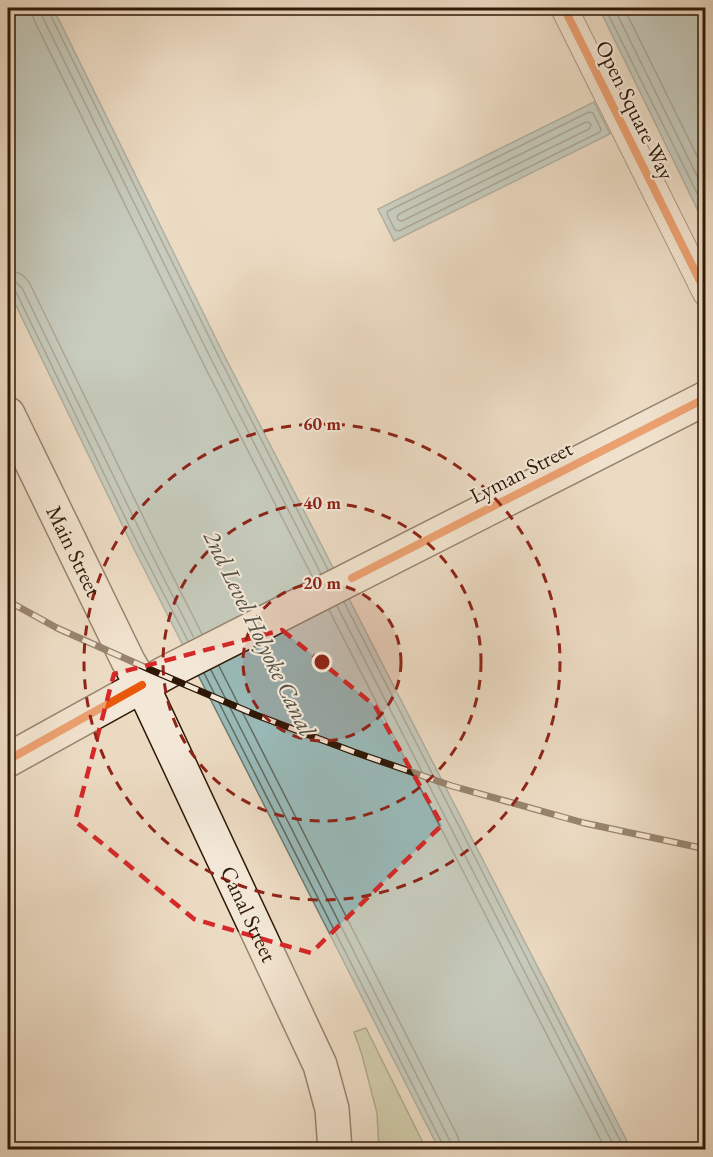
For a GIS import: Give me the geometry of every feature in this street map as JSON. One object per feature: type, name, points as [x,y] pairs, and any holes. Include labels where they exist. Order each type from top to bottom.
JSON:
[{"type":"main road","name":"Lyman Street","points":[[8,760],[142,685],[705,398]]},
{"type":"main road","name":"Main Street","points":[[8,414],[128,661],[142,685]]},
{"type":"main road","name":"Canal Street","points":[[142,685],[320,1065],[332,1109],[335,1149]]},
{"type":"street","name":"Open Square Way","points":[[564,8],[705,293]]},
{"type":"highlighted area","points":[[282,630],[375,706],[442,825],[311,953],[194,919],[75,821],[114,674]]},
{"type":"green space","points":[[366,1028],[426,1149],[379,1149],[377,1113],[354,1032]]},
{"type":"water","name":"2nd Level Holyoke Canal","points":[[8,8],[53,8],[223,353],[631,1149],[439,1149],[133,547],[8,289]]},
{"type":"water","points":[[599,8],[705,8],[705,225]]},
{"type":"water","points":[[594,102],[610,134],[394,241],[378,209]]},
{"type":"railway","points":[[8,601],[57,628],[151,670],[256,715],[354,752],[452,786],[584,823],[706,849]]},
{"type":"cycle path","points":[[564,8],[706,293]]},
{"type":"cycle path","points":[[352,578],[706,398]]},
{"type":"cycle path","points":[[8,760],[142,685]]}]
